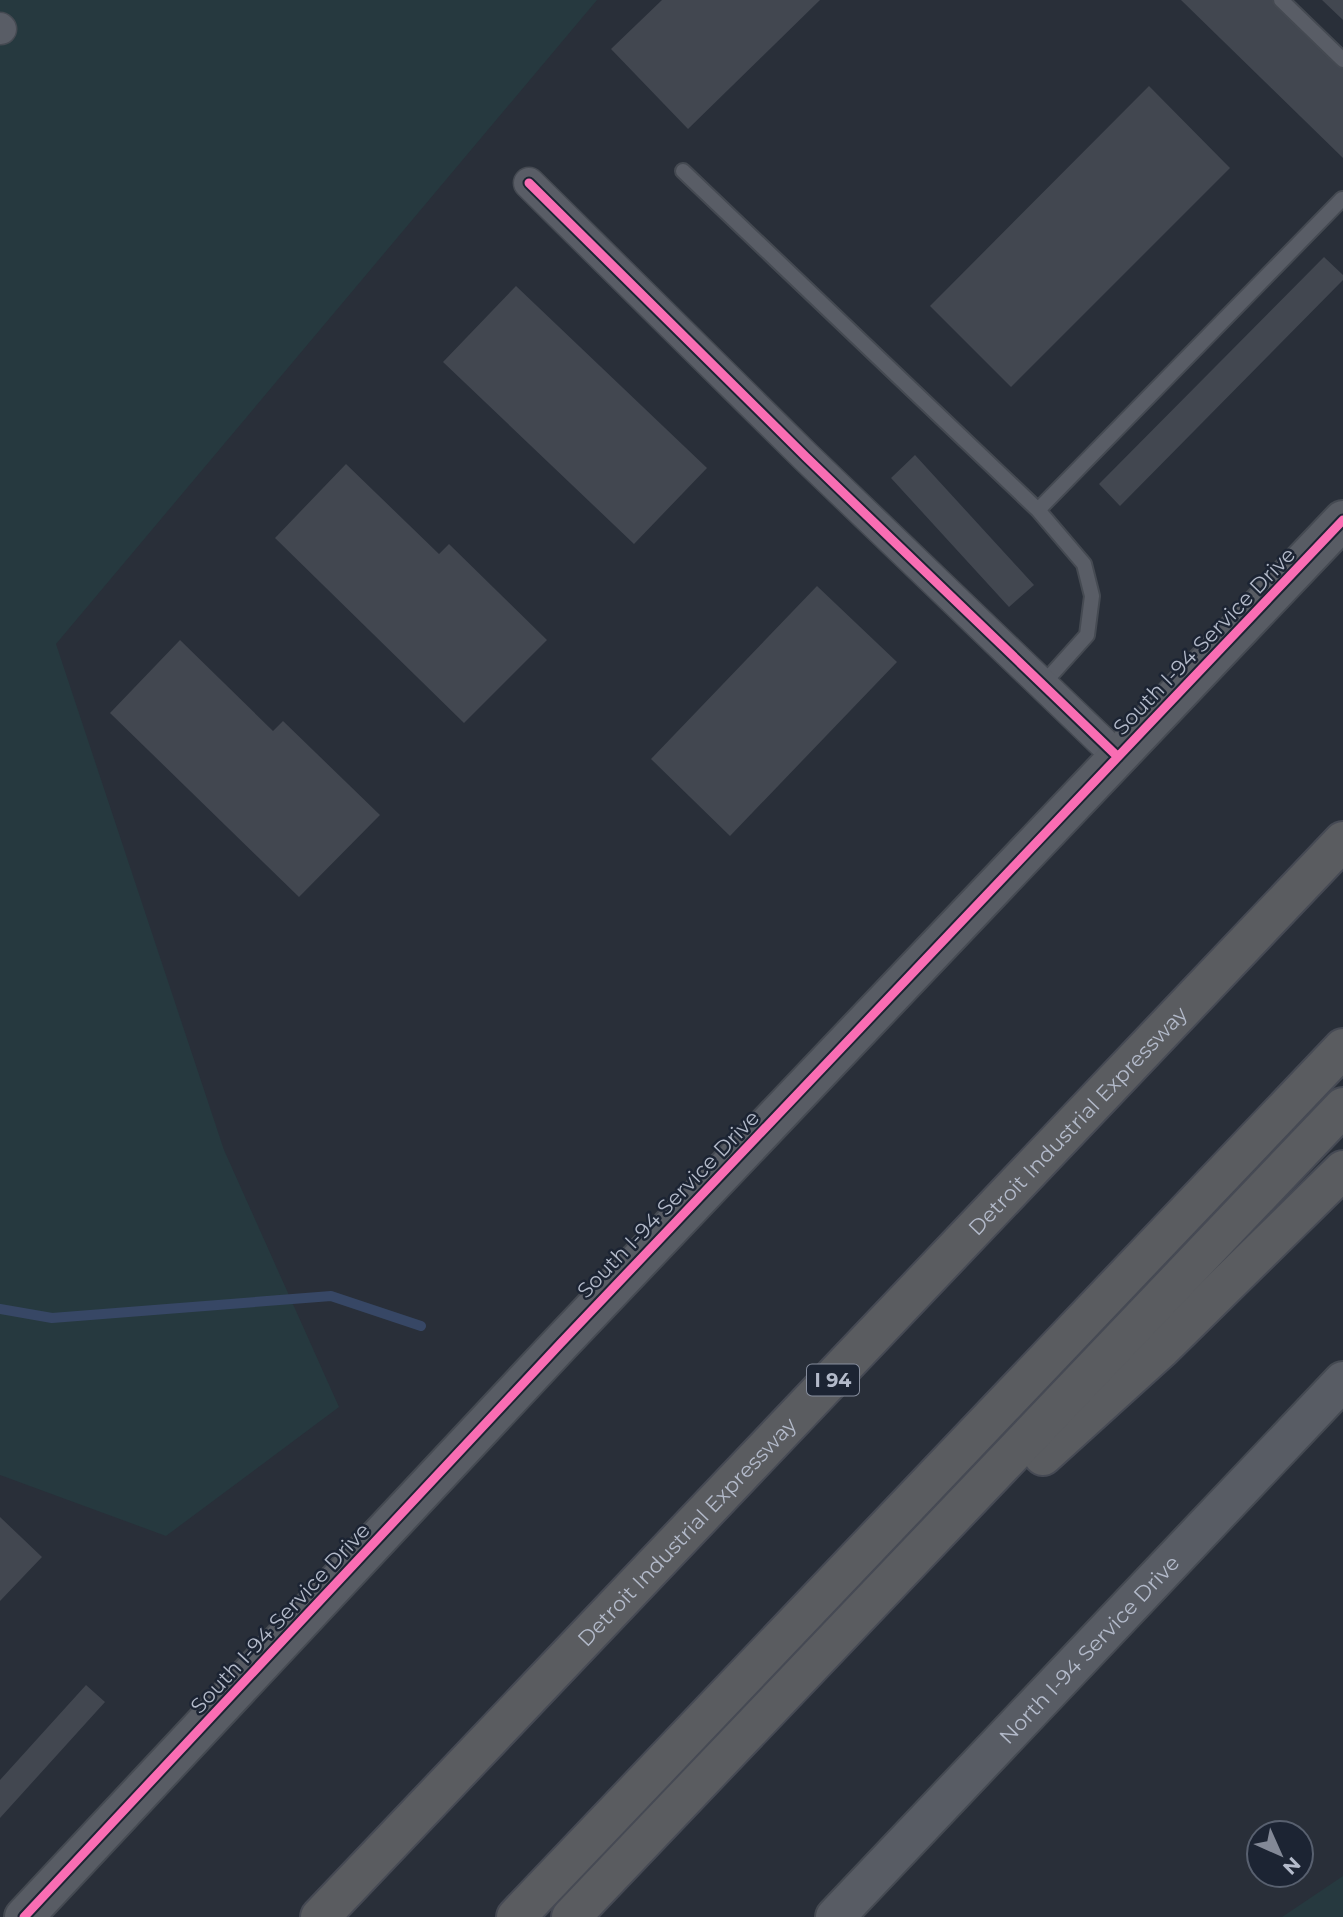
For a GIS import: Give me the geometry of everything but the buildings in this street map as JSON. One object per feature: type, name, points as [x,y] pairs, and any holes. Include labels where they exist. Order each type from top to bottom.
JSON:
[{"type":"highway","name":"Detroit Industrial Expressway","points":[[320,1917],[1343,841]]},
{"type":"highway","points":[[516,1917],[1343,1048]]},
{"type":"highway","points":[[571,1917],[1343,1107]]},
{"type":"highway","points":[[831,1646],[1161,1349],[1343,1170]]},
{"type":"street","points":[[529,183],[806,457],[1118,757]]},
{"type":"street","name":"South I-94 Service Drive","points":[[24,1917],[541,1363],[1343,520]]},
{"type":"street","name":"North I-94 Service Drive","points":[[835,1917],[1343,1381]]},
{"type":"lane","points":[[1281,0],[1343,60]]},
{"type":"lane","points":[[683,171],[1038,510],[1084,564],[1092,596],[1087,635],[1042,684]]},
{"type":"lane","points":[[1038,510],[1342,199]]},
{"type":"shaded area","points":[[0,0],[597,0],[56,644],[224,1150],[339,1407],[166,1536],[0,1475]]},
{"type":"shaded area","points":[[1343,1876],[1343,1917],[1282,1917]]},
{"type":"waterway","points":[[0,1309],[52,1318],[331,1296],[421,1326]]},
{"type":"cycle path","points":[[529,183],[806,457],[1118,757]]},
{"type":"cycle path","points":[[24,1917],[560,1344],[1343,520]]}]
